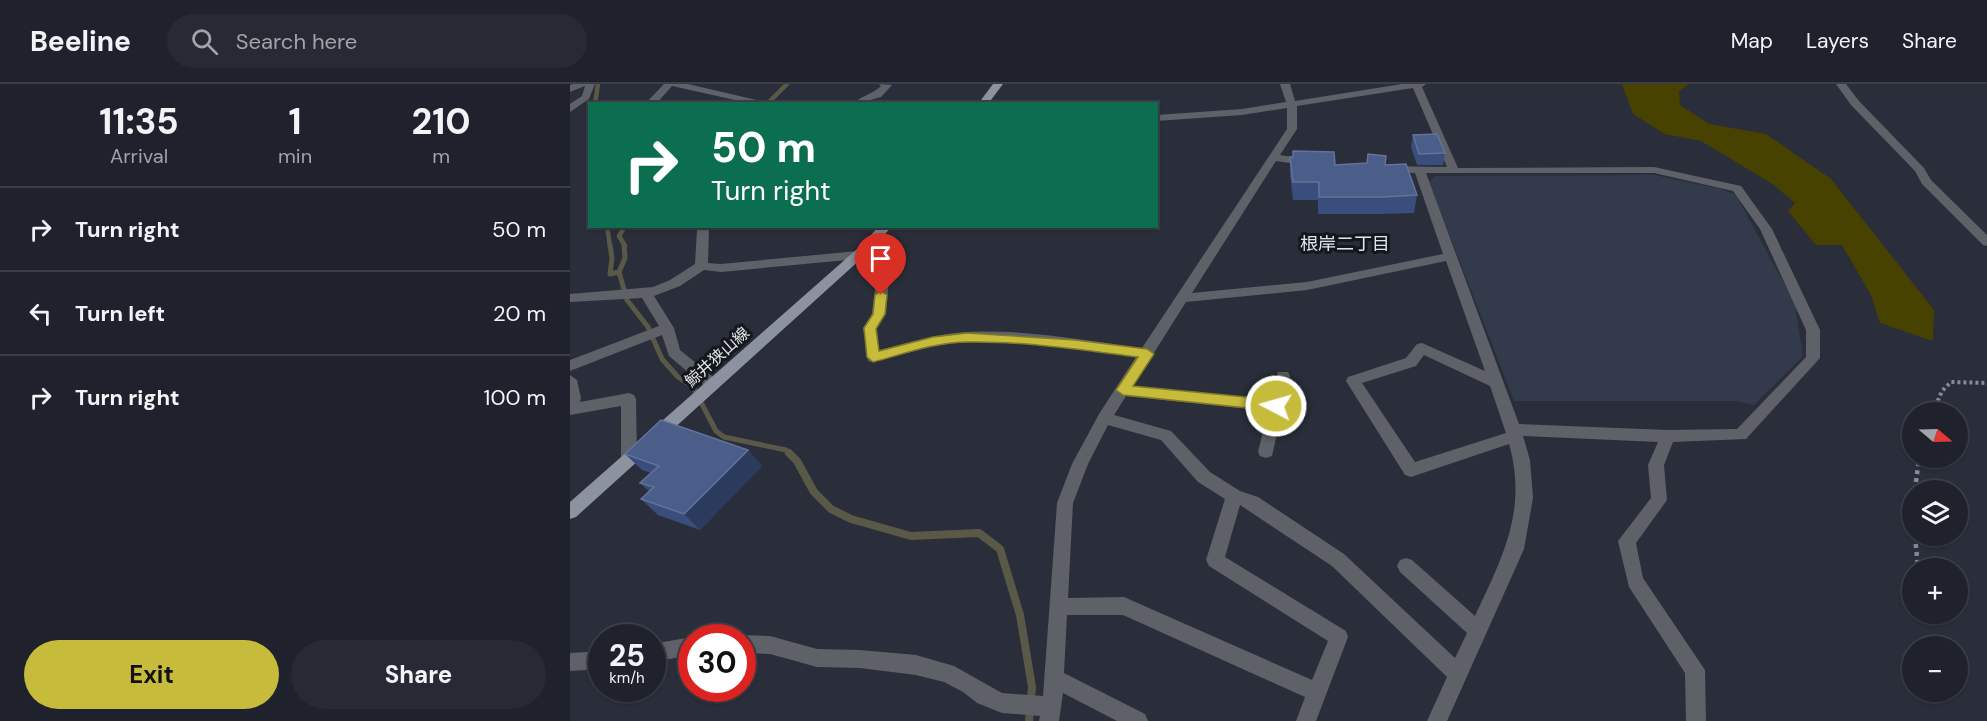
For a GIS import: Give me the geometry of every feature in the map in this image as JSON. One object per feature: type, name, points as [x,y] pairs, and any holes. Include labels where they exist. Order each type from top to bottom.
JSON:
[{"type":"main road","points":[[984,102],[998,84]]},
{"type":"main road","name":"鯨井狭山線","points":[[570,512],[858,255],[884,228]]},
{"type":"street","points":[[570,88],[581,84]]},
{"type":"street","points":[[570,109],[586,97],[590,84]]},
{"type":"street","points":[[652,102],[669,84]]},
{"type":"street","points":[[674,84],[762,102]]},
{"type":"street","points":[[861,102],[869,96],[878,95],[887,85],[884,84]]},
{"type":"street","points":[[756,644],[770,645],[817,658],[860,659],[916,665],[947,673],[970,685],[984,696],[1002,703],[1040,710],[1054,678],[1065,503],[1080,464],[1104,418],[1292,129],[1292,105],[1285,84]]},
{"type":"street","points":[[1158,118],[1292,105],[1419,84],[1454,171]]},
{"type":"street","points":[[1841,84],[1855,103],[1920,170],[1926,182],[1987,242]]},
{"type":"street","points":[[1275,158],[1322,164]]},
{"type":"street","points":[[1377,168],[1420,171],[1654,170],[1737,188],[1766,229],[1813,330],[1813,358],[1741,435],[1513,433],[1411,470],[1353,381],[1411,362],[1422,348],[1496,383]]},
{"type":"street","points":[[1420,171],[1513,433],[1522,460],[1524,479],[1521,521],[1515,549],[1437,721]]},
{"type":"street","points":[[701,266],[702,228]]},
{"type":"street","points":[[869,245],[885,256],[879,314],[870,328],[873,357],[933,341],[967,337],[1075,345],[1147,354]]},
{"type":"street","points":[[571,295],[661,291],[678,283],[701,266],[721,268],[858,255]]},
{"type":"street","points":[[1184,298],[1307,286],[1451,256]]},
{"type":"street","points":[[640,292],[665,329],[674,352],[711,386]]},
{"type":"street","points":[[570,366],[665,329]]},
{"type":"street","points":[[1266,452],[1283,376]]},
{"type":"street","points":[[570,380],[574,398],[570,408]]},
{"type":"street","points":[[1123,390],[1276,406]]},
{"type":"street","points":[[570,408],[629,399],[629,459]]},
{"type":"street","points":[[1104,418],[1166,435],[1204,477],[1234,496],[1252,502],[1338,560],[1459,675]]},
{"type":"street","points":[[1668,436],[1656,465],[1659,500],[1627,541],[1635,581],[1695,670],[1696,721]]},
{"type":"street","points":[[1234,496],[1215,561],[1339,637],[1306,721]]},
{"type":"street","points":[[1406,566],[1478,631]]},
{"type":"street","points":[[1059,607],[1124,606],[1225,653],[1317,692]]},
{"type":"street","points":[[570,662],[588,661]]},
{"type":"street","points":[[1054,678],[1138,721]]},
{"type":"path","points":[[1936,402],[1941,389],[1948,383],[1960,381],[1987,383]]},
{"type":"shaded area","points":[[1622,84],[1689,84],[1679,91],[1680,105],[1709,124],[1766,134],[1831,179],[1934,310],[1933,341],[1880,323],[1871,295],[1842,245],[1816,245],[1788,211],[1795,203],[1774,185],[1701,141],[1665,134],[1633,114]]},
{"type":"shaded area","points":[[1655,175],[1721,189],[1736,195],[1795,304],[1803,356],[1754,405],[1737,401],[1514,401],[1429,182],[1435,176]]},
{"type":"building","points":[[1437,134],[1445,153],[1419,154],[1413,135]]},
{"type":"building","points":[[1293,151],[1334,152],[1335,165],[1367,163],[1368,154],[1386,156],[1385,165],[1406,164],[1417,195],[1319,197],[1319,182],[1293,182],[1290,157],[1293,157]]},
{"type":"building","points":[[661,420],[748,450],[684,514],[641,499],[654,487],[640,483],[659,466],[625,454]]},
{"type":"waterway","points":[[595,102],[598,84]]},
{"type":"waterway","points":[[769,102],[787,84]]},
{"type":"waterway","points":[[607,228],[610,246]]},
{"type":"waterway","points":[[624,228],[619,236],[625,246]]},
{"type":"waterway","points":[[610,245],[612,258],[610,274],[619,272]]},
{"type":"waterway","points":[[619,272],[625,258],[624,245]]},
{"type":"waterway","points":[[619,272],[627,300],[648,327],[662,359],[678,377],[693,387],[716,431],[724,437],[786,450],[797,461],[814,492],[831,509],[851,519],[911,536],[979,533],[1000,549],[1020,615],[1032,687],[1029,721]]},
{"type":"district","name":"根岸二丁目","points":[[1345,244]]},
{"type":"route","points":[[881,295],[879,314],[870,328],[873,357],[933,341],[967,337],[1075,345],[1147,354],[1123,390],[1276,406]]}]
